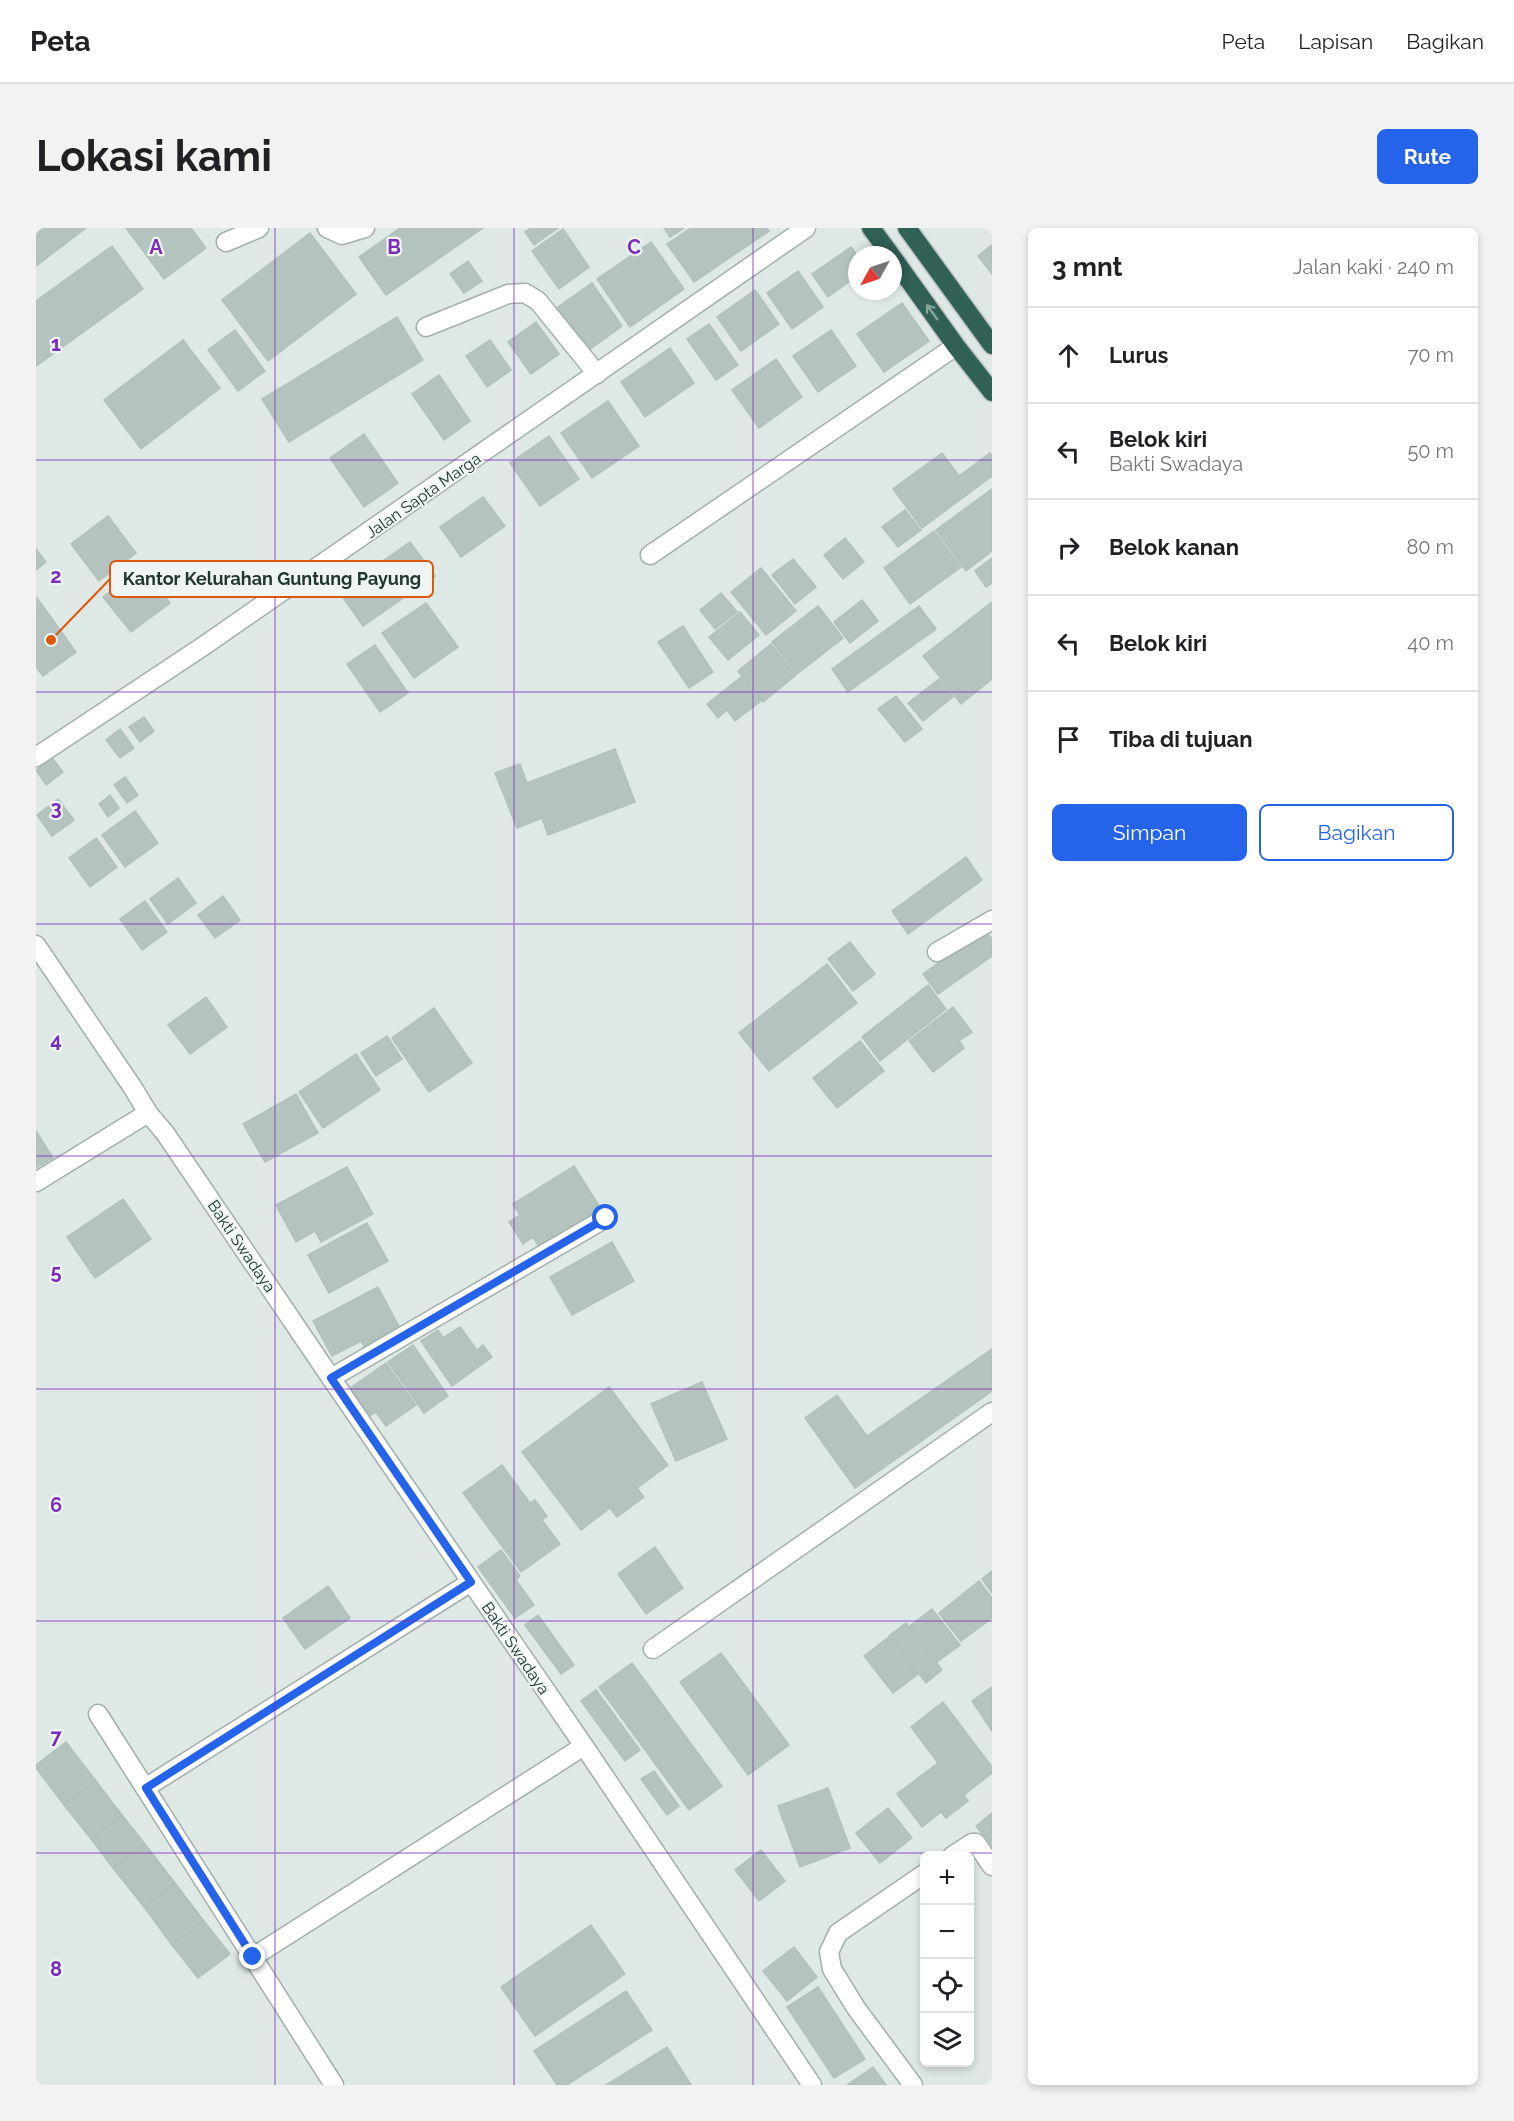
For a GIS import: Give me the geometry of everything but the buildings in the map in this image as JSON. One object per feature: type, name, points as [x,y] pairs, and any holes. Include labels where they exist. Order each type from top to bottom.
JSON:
[{"type":"highway","points":[[871,228],[884,246]]},
{"type":"highway","points":[[907,228],[992,345]]},
{"type":"highway","points":[[902,270],[992,392]]},
{"type":"street","points":[[226,242],[259,228]]},
{"type":"street","points":[[327,228],[342,235],[365,228]]},
{"type":"street","name":"Jalan Sapta Marga","points":[[36,757],[202,647],[806,228]]},
{"type":"street","points":[[426,327],[508,294],[525,293],[538,302],[597,374]]},
{"type":"street","points":[[650,555],[956,346]]},
{"type":"street","points":[[937,952],[992,920]]},
{"type":"street","name":"Bakti Swadaya","points":[[36,945],[148,1113],[165,1133],[584,1746],[812,2085]]},
{"type":"street","points":[[36,1182],[148,1113]]},
{"type":"street","points":[[331,1378],[606,1218]]},
{"type":"street","points":[[653,1649],[992,1412]]},
{"type":"street","points":[[146,1788],[471,1582]]},
{"type":"street","points":[[98,1714],[334,2085]]},
{"type":"street","points":[[253,1957],[584,1746]]},
{"type":"street","points":[[960,1851],[976,1843],[992,1866]]},
{"type":"street","points":[[914,2085],[856,2008],[832,1969],[830,1952],[838,1933],[920,1877]]},
{"type":"place","name":"Kantor Kelurahan Guntung Payung","points":[[51,640]]},
{"type":"route","points":[[253,1957],[146,1788],[471,1582],[331,1378],[606,1218]]}]
